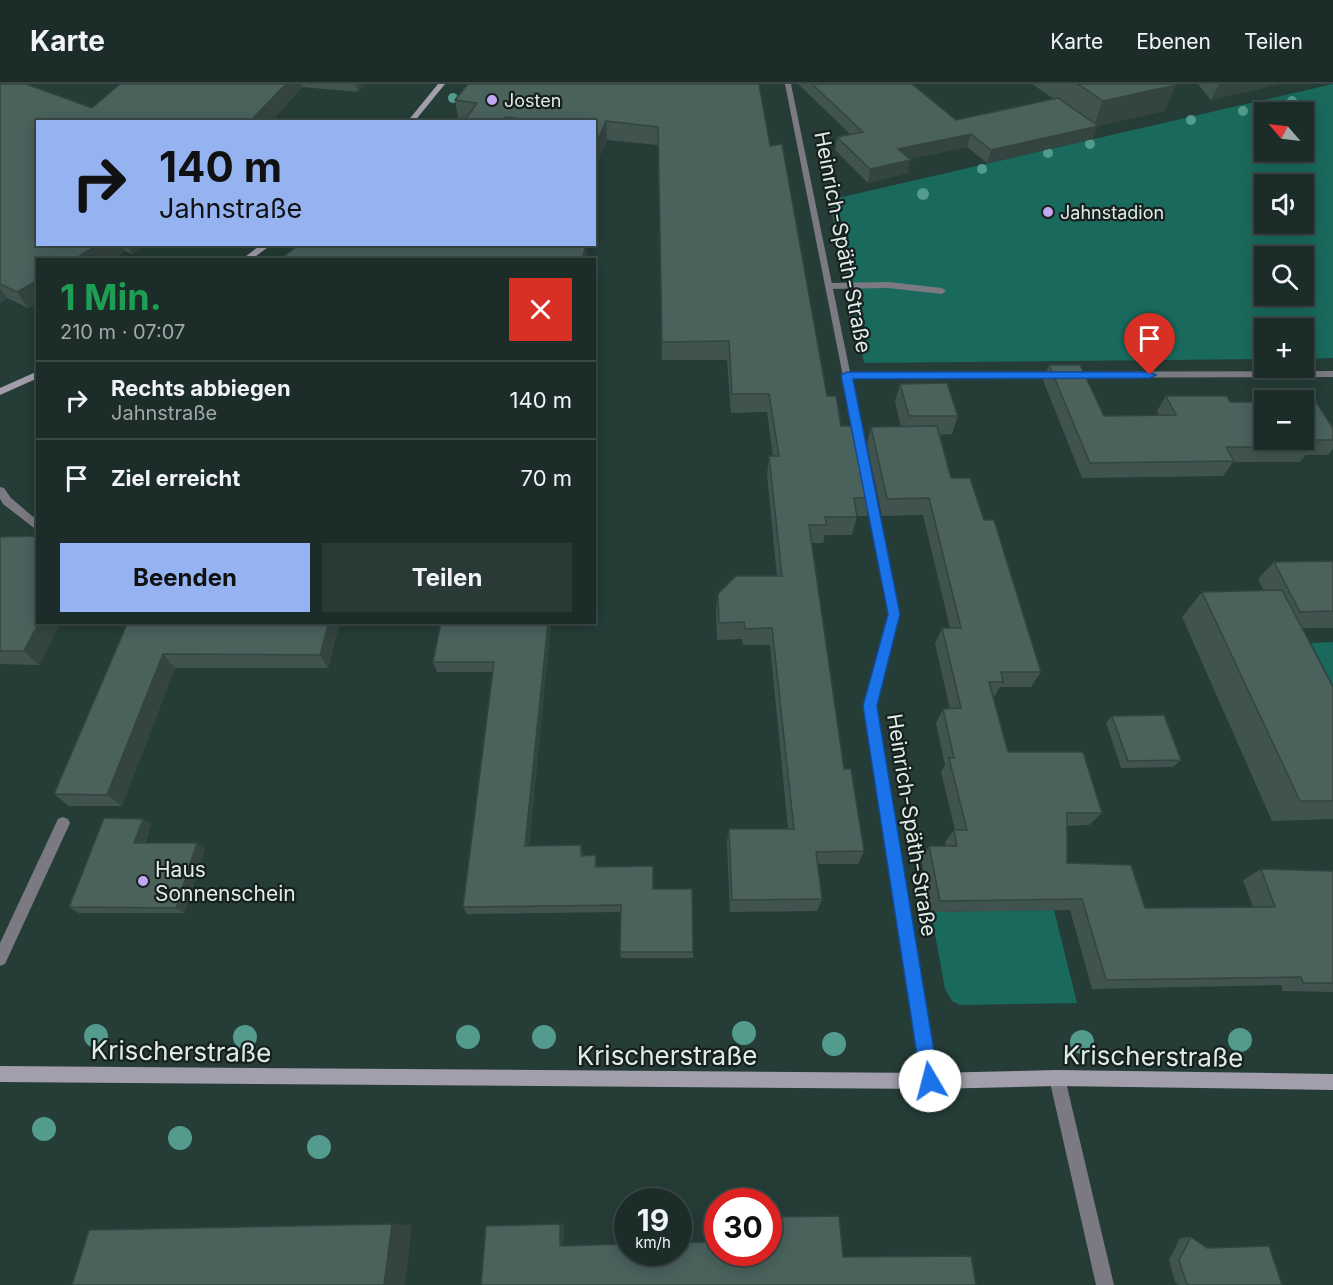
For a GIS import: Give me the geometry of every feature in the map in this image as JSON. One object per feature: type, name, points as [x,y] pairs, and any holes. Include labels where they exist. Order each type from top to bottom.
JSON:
[{"type":"street","points":[[412,120],[442,84]]},
{"type":"street","name":"Heinrich-Späth-Straße","points":[[788,84],[862,451]]},
{"type":"street","points":[[248,258],[265,246]]},
{"type":"street","points":[[828,285],[888,285],[942,291]]},
{"type":"street","points":[[847,375],[1333,374]]},
{"type":"street","points":[[0,392],[36,375]]},
{"type":"street","name":"Heinrich-Späth-Straße","points":[[866,472],[894,614],[870,706],[930,1081]]},
{"type":"street","points":[[0,491],[7,501],[36,525]]},
{"type":"street","points":[[0,959],[63,823]]},
{"type":"street","name":"Krischerstraße","points":[[0,1074],[930,1081],[1057,1078],[1333,1082]]},
{"type":"street","points":[[1057,1078],[1105,1285]]},
{"type":"green space","name":"Jahnstadion","points":[[1333,84],[1333,358],[1314,359],[1314,318],[1254,318],[1254,359],[864,363],[829,200],[1254,102],[1254,162],[1314,162],[1314,102],[1255,102]]},
{"type":"green space","points":[[1333,642],[1333,685],[1311,643]]},
{"type":"green space","points":[[1054,910],[1077,1003],[960,1005],[952,1001],[945,989],[931,912]]},
{"type":"building","points":[[0,84],[26,84],[92,108],[120,84],[286,84],[254,117],[261,120],[36,120],[36,246],[96,246],[76,258],[36,258],[36,281],[17,292],[0,284]]},
{"type":"building","points":[[468,84],[759,84],[770,146],[782,144],[827,396],[836,396],[841,426],[857,426],[872,498],[854,498],[857,517],[825,517],[827,525],[809,525],[844,769],[851,769],[864,851],[816,852],[822,899],[732,900],[729,829],[794,829],[772,628],[745,629],[744,622],[719,623],[718,594],[736,576],[782,576],[769,456],[779,456],[769,394],[732,394],[729,341],[662,342],[658,127],[606,121],[596,144],[596,120],[530,120],[505,117],[503,120],[465,120],[477,103],[455,100]]},
{"type":"building","points":[[812,84],[912,84],[956,120],[1058,98],[1098,126],[991,150],[971,134],[898,149],[911,160],[870,169],[837,137],[863,132]]},
{"type":"building","points":[[1078,84],[1175,84],[1176,85],[1103,101]]},
{"type":"building","points":[[297,246],[586,246],[582,258],[282,258]]},
{"type":"building","points":[[1049,365],[1080,365],[1104,416],[1176,415],[1166,396],[1227,396],[1230,402],[1254,402],[1254,447],[1226,447],[1234,461],[1090,463]]},
{"type":"building","points":[[947,383],[958,416],[909,416],[900,384]]},
{"type":"building","points":[[1314,402],[1333,428],[1333,440],[1314,440]]},
{"type":"building","points":[[937,426],[951,478],[970,478],[984,520],[994,520],[1041,672],[1001,672],[1003,682],[989,682],[1008,752],[1083,752],[1102,813],[1067,813],[1067,863],[1131,865],[1145,908],[1275,907],[1261,869],[1333,871],[1333,983],[1303,983],[1301,977],[1106,980],[1082,899],[940,901],[929,846],[957,846],[954,830],[967,830],[949,758],[954,758],[943,709],[961,708],[942,628],[961,628],[929,498],[887,499],[871,427]]},
{"type":"building","points":[[36,536],[36,624],[38,624],[24,651],[0,651],[0,537]]},
{"type":"building","points":[[1333,561],[1333,611],[1300,612],[1274,562]]},
{"type":"building","points":[[1282,590],[1333,687],[1333,801],[1300,801],[1202,592]]},
{"type":"building","points":[[127,624],[328,624],[320,655],[163,654],[107,795],[54,794]]},
{"type":"building","points":[[441,624],[548,624],[525,846],[581,845],[581,856],[596,855],[595,867],[653,866],[653,889],[692,889],[693,952],[620,952],[621,905],[463,907],[494,662],[433,662]]},
{"type":"building","points":[[1164,715],[1181,760],[1128,761],[1112,716]]},
{"type":"building","name":"Haus Sonnenschein","points":[[104,818],[143,819],[134,843],[197,843],[176,908],[69,907]]},
{"type":"building","points":[[839,1216],[843,1257],[971,1256],[976,1285],[481,1285],[486,1226],[560,1224],[560,1246],[614,1244],[614,1266],[692,1266],[692,1243],[704,1242],[704,1266],[782,1266],[782,1217]]},
{"type":"building","points":[[392,1224],[384,1285],[72,1285],[89,1230]]},
{"type":"building","points":[[1191,1237],[1207,1248],[1269,1246],[1282,1285],[1188,1285],[1179,1260]]},
{"type":"place","name":"Josten","points":[[492,100]]},
{"type":"place","name":"Jahnstadion","points":[[1048,212]]},
{"type":"place","name":"Haus Sonnenschein","points":[[143,881]]},
{"type":"route","points":[[930,1081],[870,706],[894,614],[847,375],[1150,375]]}]
